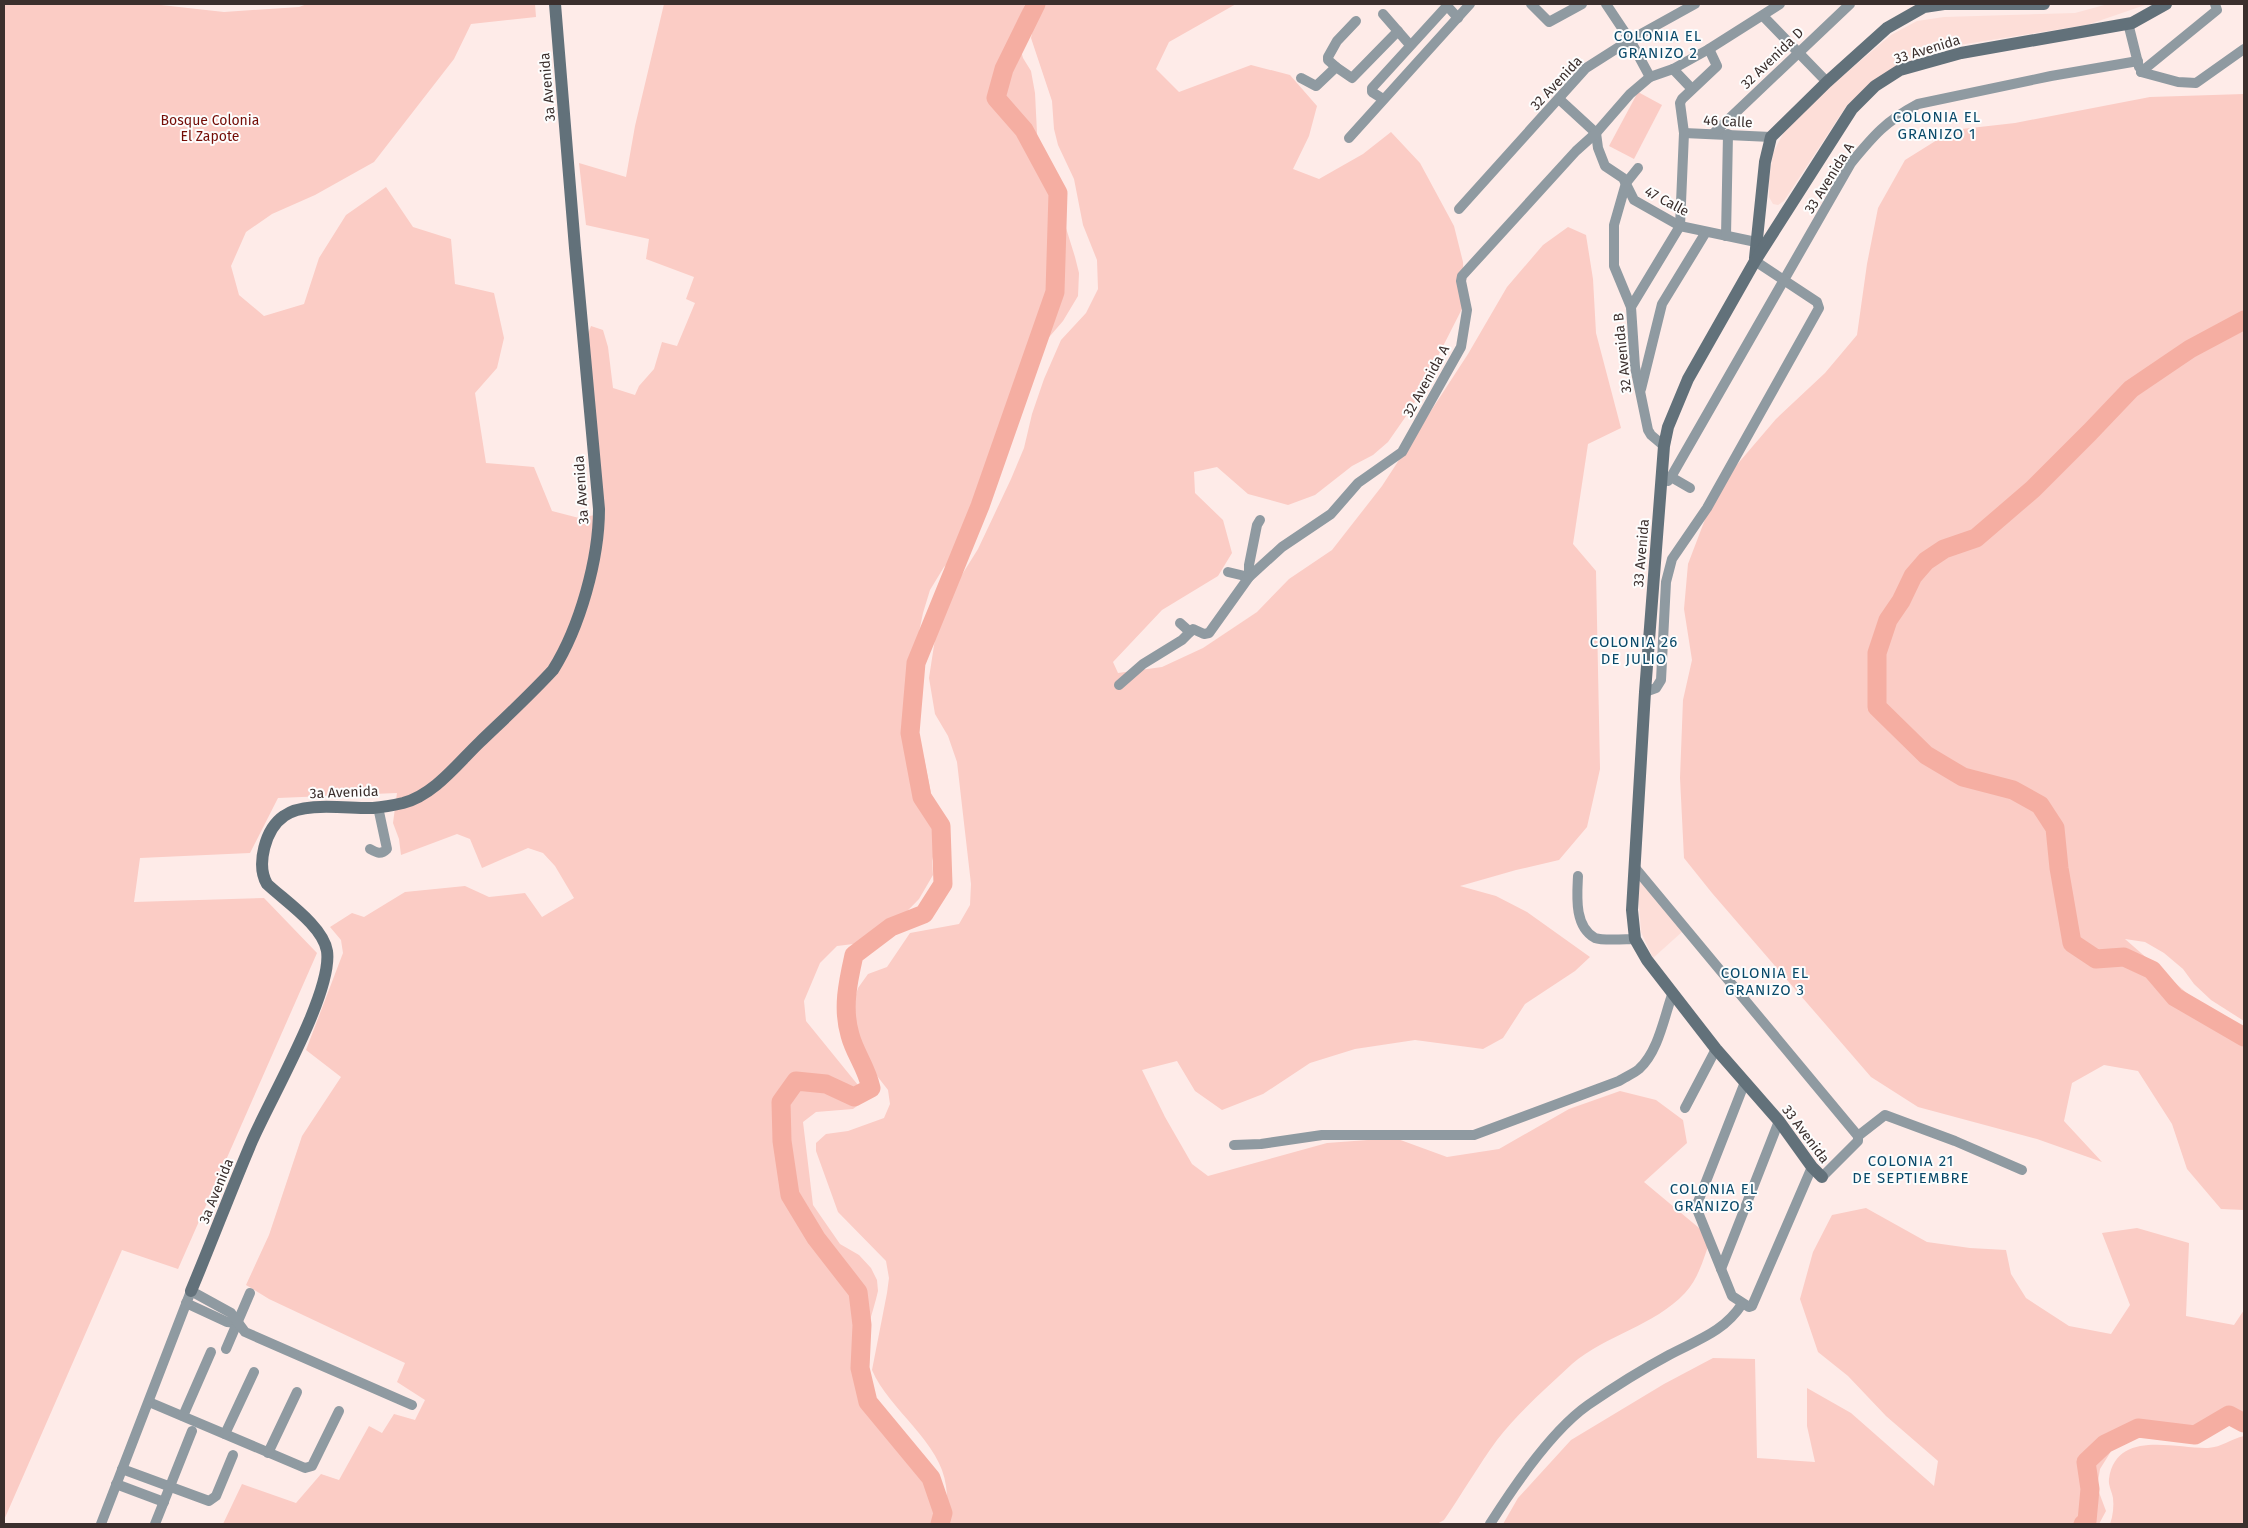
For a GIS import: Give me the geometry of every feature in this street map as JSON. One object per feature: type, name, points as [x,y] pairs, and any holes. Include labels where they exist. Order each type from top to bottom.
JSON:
[{"type":"street","name":"3a Avenida","points":[[101,1524],[189,1297],[253,1140],[310,1018],[326,966],[327,954],[321,937],[312,925],[268,884],[263,876],[261,866],[269,835],[282,817],[296,810],[378,808],[406,802],[434,785],[553,670],[564,652],[596,553],[599,509],[555,4]]},
{"type":"street","points":[[1349,138],[1470,4]]},
{"type":"street","points":[[1531,4],[1549,22],[1582,4]]},
{"type":"street","points":[[1606,4],[1630,40],[1650,77]]},
{"type":"street","name":"32 Avenida","points":[[1459,209],[1586,68],[1630,40],[1696,4]]},
{"type":"street","name":"32 Avenida A","points":[[1190,632],[1195,628],[1204,634],[1209,633],[1249,577],[1282,547],[1331,514],[1358,482],[1402,452],[1461,347],[1467,310],[1461,281],[1462,276],[1576,151],[1596,133],[1630,94],[1650,77],[1673,69],[1709,49],[1780,4]]},
{"type":"street","name":"32 Avenida D","points":[[1713,134],[1850,4]]},
{"type":"street","name":"33 Avenida","points":[[1755,261],[1764,162],[1771,137],[1827,82],[1887,28],[1924,8],[1944,4],[2044,4]]},
{"type":"street","name":"33 Avenida","points":[[2022,1170],[1955,1141],[1885,1115],[1858,1136],[1858,1141],[1822,1177],[1812,1167],[1779,1121],[1672,995],[1647,960],[1635,939],[1632,910],[1636,869],[1645,692],[1664,446],[1668,427],[1688,379],[1755,261],[1852,108],[1875,86],[1900,70],[1961,53],[2128,24],[2166,4]]},
{"type":"street","points":[[2141,72],[2217,10],[2216,4]]},
{"type":"street","points":[[1383,100],[1372,92],[1372,88],[1410,45],[1445,8],[1449,8],[1458,18]]},
{"type":"street","points":[[1384,14],[1410,45]]},
{"type":"street","points":[[1763,16],[1827,82]]},
{"type":"street","points":[[1356,21],[1337,41],[1328,57],[1328,60],[1348,77],[1354,76],[1398,31]]},
{"type":"street","points":[[2128,24],[2141,72]]},
{"type":"street","points":[[1673,69],[1692,89],[1717,66],[1709,49]]},
{"type":"street","points":[[2141,72],[2183,83],[2196,83],[2243,52]]},
{"type":"street","name":"33 Avenida A","points":[[1661,491],[1671,477],[1784,282],[1851,163],[1878,130],[1918,104],[2051,76],[2138,61]]},
{"type":"street","points":[[1301,78],[1316,86],[1336,67]]},
{"type":"street","name":"46 Calle","points":[[1692,89],[1680,103],[1684,133],[1771,137]]},
{"type":"street","points":[[1559,98],[1596,133]]},
{"type":"street","name":"47 Calle","points":[[1596,133],[1598,148],[1605,166],[1623,178],[1634,200],[1680,226],[1756,242]]},
{"type":"street","points":[[1631,307],[1680,226],[1684,133]]},
{"type":"street","points":[[1726,236],[1728,134]]},
{"type":"street","name":"32 Avenida B","points":[[1638,168],[1626,183],[1614,225],[1614,266],[1631,307],[1635,367],[1651,435],[1664,446]]},
{"type":"street","points":[[1759,226],[1772,232]]},
{"type":"street","points":[[1640,394],[1662,304],[1706,232]]},
{"type":"street","points":[[1645,692],[1656,688],[1661,680],[1666,582],[1672,559],[1706,508],[1819,308],[1817,302],[1784,282],[1755,261]]},
{"type":"street","points":[[1671,477],[1690,488]]},
{"type":"street","points":[[1228,572],[1249,577],[1257,525],[1260,520]]},
{"type":"street","points":[[1119,685],[1143,664],[1182,640],[1190,632],[1180,623]]},
{"type":"street","points":[[370,849],[383,853],[387,849],[378,808]]},
{"type":"street","points":[[1636,869],[1858,1136]]},
{"type":"street","points":[[1578,876],[1577,909],[1579,916],[1590,932],[1600,939],[1635,939]]},
{"type":"street","points":[[1234,1145],[1261,1144],[1322,1135],[1474,1135],[1619,1081],[1638,1070],[1653,1049],[1672,995]]},
{"type":"street","points":[[1685,1108],[1716,1049]]},
{"type":"street","points":[[1745,1082],[1696,1207],[1732,1296],[1749,1308],[1752,1306],[1812,1167]]},
{"type":"street","points":[[1721,1269],[1779,1121]]},
{"type":"street","points":[[226,1348],[250,1293]]},
{"type":"street","points":[[189,1297],[231,1313],[245,1332],[412,1405]]},
{"type":"street","points":[[1490,1524],[1558,1431],[1586,1406],[1669,1355],[1712,1335],[1731,1320],[1742,1304]]},
{"type":"street","points":[[183,1416],[210,1352]]},
{"type":"street","points":[[225,1434],[254,1372]]},
{"type":"street","points":[[268,1454],[297,1392]]},
{"type":"street","points":[[149,1402],[268,1454],[310,1468],[339,1411]]},
{"type":"street","points":[[155,1524],[192,1431]]},
{"type":"street","points":[[117,1482],[166,1495],[206,1501],[212,1500],[216,1496],[233,1455]]},
{"type":"street","points":[[122,1469],[166,1495]]},
{"type":"shaded area","points":[[2108,4],[2148,4],[2087,25],[1953,46],[1910,58],[1880,78],[1847,105],[1784,201],[1778,205],[1773,204],[1769,197],[1769,179],[1773,153],[1786,128],[1802,110],[1891,35],[1917,21],[1944,17],[2075,13]]},
{"type":"shaded area","points":[[1637,877],[1683,931],[1653,958],[1641,932]]},
{"type":"green space","name":"Bosque Colonia El Zapote","points":[[4,4],[152,4],[224,12],[299,7],[307,4],[535,4],[536,17],[471,24],[454,59],[374,162],[315,195],[272,214],[246,232],[231,266],[239,295],[264,316],[304,304],[319,258],[346,215],[386,187],[413,227],[451,239],[455,284],[494,293],[504,338],[497,368],[475,393],[486,463],[534,467],[552,511],[579,518],[600,514],[586,339],[591,326],[603,330],[608,347],[613,388],[635,395],[639,386],[654,369],[662,342],[677,346],[695,303],[686,299],[694,277],[646,259],[649,239],[586,225],[579,163],[626,177],[635,126],[664,4],[1025,4],[1021,15],[1018,40],[1023,58],[1031,71],[1035,93],[1038,153],[1048,170],[1075,257],[1079,273],[1078,296],[1063,321],[1044,343],[1009,412],[995,445],[972,520],[955,557],[944,567],[930,590],[923,613],[907,689],[909,723],[924,758],[939,833],[932,861],[933,875],[919,899],[878,941],[837,946],[820,963],[804,1001],[806,1021],[862,1090],[864,1101],[853,1109],[816,1112],[803,1122],[813,1205],[840,1244],[859,1255],[871,1268],[877,1280],[878,1291],[862,1356],[863,1377],[867,1389],[879,1410],[922,1455],[938,1476],[941,1483],[941,1493],[933,1524],[223,1524],[242,1484],[296,1503],[321,1474],[339,1480],[369,1426],[382,1433],[394,1414],[415,1420],[425,1400],[397,1382],[405,1363],[269,1299],[246,1285],[269,1235],[302,1136],[341,1077],[306,1050],[343,953],[341,940],[330,927],[352,913],[364,917],[405,892],[465,886],[489,897],[525,893],[542,917],[574,898],[555,866],[543,853],[528,848],[482,868],[470,839],[457,834],[401,855],[399,839],[393,823],[397,793],[278,798],[250,853],[140,858],[134,902],[264,898],[317,953],[178,1269],[122,1250],[4,1520]]},
{"type":"green space","points":[[1038,4],[1236,4],[1169,42],[1156,69],[1179,92],[1251,65],[1290,75],[1317,106],[1309,136],[1293,169],[1319,179],[1363,154],[1391,132],[1420,163],[1454,226],[1463,262],[1465,303],[1411,409],[1388,442],[1373,455],[1352,466],[1315,495],[1288,505],[1248,494],[1217,467],[1194,472],[1195,493],[1223,520],[1232,553],[1218,576],[1162,610],[1113,662],[1118,673],[1162,667],[1203,648],[1257,612],[1289,579],[1332,550],[1382,486],[1468,354],[1507,287],[1543,245],[1568,227],[1586,235],[1593,279],[1596,333],[1621,428],[1588,444],[1573,544],[1596,571],[1600,769],[1587,827],[1559,860],[1460,886],[1496,896],[1527,912],[1590,957],[1575,971],[1525,1004],[1503,1038],[1483,1049],[1415,1040],[1355,1049],[1310,1063],[1263,1094],[1222,1110],[1195,1091],[1177,1061],[1142,1070],[1165,1117],[1192,1164],[1208,1176],[1327,1143],[1395,1138],[1447,1157],[1499,1149],[1569,1109],[1620,1091],[1656,1100],[1683,1120],[1687,1143],[1644,1182],[1711,1238],[1694,1281],[1673,1304],[1645,1322],[1585,1354],[1543,1391],[1497,1440],[1444,1520],[1437,1524],[944,1524],[946,1486],[942,1470],[935,1455],[890,1399],[872,1370],[889,1278],[886,1261],[838,1212],[816,1151],[816,1143],[826,1134],[848,1131],[884,1118],[890,1104],[888,1090],[874,1072],[851,1049],[844,1034],[858,988],[868,974],[887,967],[910,933],[959,924],[970,905],[971,884],[957,762],[948,736],[935,714],[929,678],[937,626],[948,597],[978,549],[1011,479],[1024,448],[1032,414],[1044,379],[1061,340],[1086,313],[1098,289],[1097,260],[1083,225],[1074,179],[1058,145],[1054,129],[1052,101],[1031,38]]},
{"type":"green space","points":[[1638,92],[1662,105],[1634,159],[1609,146]]},
{"type":"green space","points":[[2244,94],[2244,1021],[2211,1000],[2194,984],[2183,969],[2164,953],[2145,942],[2125,939],[2213,1016],[2244,1033],[2244,1210],[2221,1209],[2187,1169],[2172,1124],[2138,1071],[2104,1065],[2072,1083],[2064,1121],[2102,1162],[2037,1139],[1918,1107],[1871,1077],[1684,858],[1680,778],[1683,700],[1692,660],[1684,609],[1688,564],[1717,488],[1776,419],[1825,373],[1857,335],[1867,264],[1878,208],[1905,160],[1953,130],[2015,123],[2150,97]]},
{"type":"green space","points":[[1866,1208],[1927,1242],[1970,1248],[2006,1250],[2011,1274],[2026,1298],[2069,1326],[2111,1334],[2130,1305],[2102,1233],[2137,1228],[2189,1243],[2186,1316],[2234,1325],[2244,1310],[2244,1417],[2210,1429],[2199,1430],[2160,1422],[2132,1427],[2120,1437],[2100,1469],[2097,1487],[2106,1511],[2099,1524],[1503,1524],[1518,1498],[1571,1440],[1664,1384],[1713,1358],[1755,1359],[1757,1458],[1815,1462],[1807,1426],[1807,1388],[1851,1413],[1934,1486],[1938,1461],[1886,1416],[1848,1376],[1818,1352],[1800,1299],[1813,1252],[1832,1215]]},
{"type":"green space","points":[[2244,1436],[2244,1524],[2110,1524],[2113,1514],[2113,1498],[2109,1479],[2114,1463],[2123,1453],[2135,1447],[2149,1445],[2208,1448],[2222,1445]]},
{"type":"waterway","points":[[940,1524],[943,1513],[931,1478],[868,1402],[860,1368],[862,1325],[858,1292],[816,1238],[790,1195],[782,1141],[781,1102],[796,1081],[826,1084],[854,1097],[871,1088],[852,1042],[846,1015],[847,995],[854,955],[891,927],[924,914],[943,884],[941,826],[922,797],[910,733],[916,663],[980,506],[1055,292],[1058,193],[1024,130],[996,98],[1004,69],[1036,4]]},
{"type":"waterway","points":[[2244,320],[2190,349],[2131,389],[2033,489],[1976,538],[1944,549],[1926,561],[1913,576],[1901,601],[1888,620],[1877,653],[1877,707],[1926,755],[1963,777],[2013,790],[2040,805],[2055,828],[2059,868],[2072,943],[2096,959],[2124,957],[2152,970],[2175,997],[2244,1037]]},
{"type":"waterway","points":[[2083,1524],[2087,1521],[2090,1489],[2086,1462],[2105,1444],[2138,1428],[2195,1435],[2229,1415],[2244,1423]]},
{"type":"district","name":"COLONIA EL GRANIZO 2","points":[[1658,44]]},
{"type":"district","name":"COLONIA EL GRANIZO 1","points":[[1937,126]]},
{"type":"district","name":"COLONIA 26 DE JULIO","points":[[1634,650]]},
{"type":"district","name":"COLONIA EL GRANIZO 3","points":[[1765,982]]},
{"type":"district","name":"COLONIA 21 DE SEPTIEMBRE","points":[[1911,1170]]},
{"type":"district","name":"COLONIA EL GRANIZO 3","points":[[1714,1198]]}]
